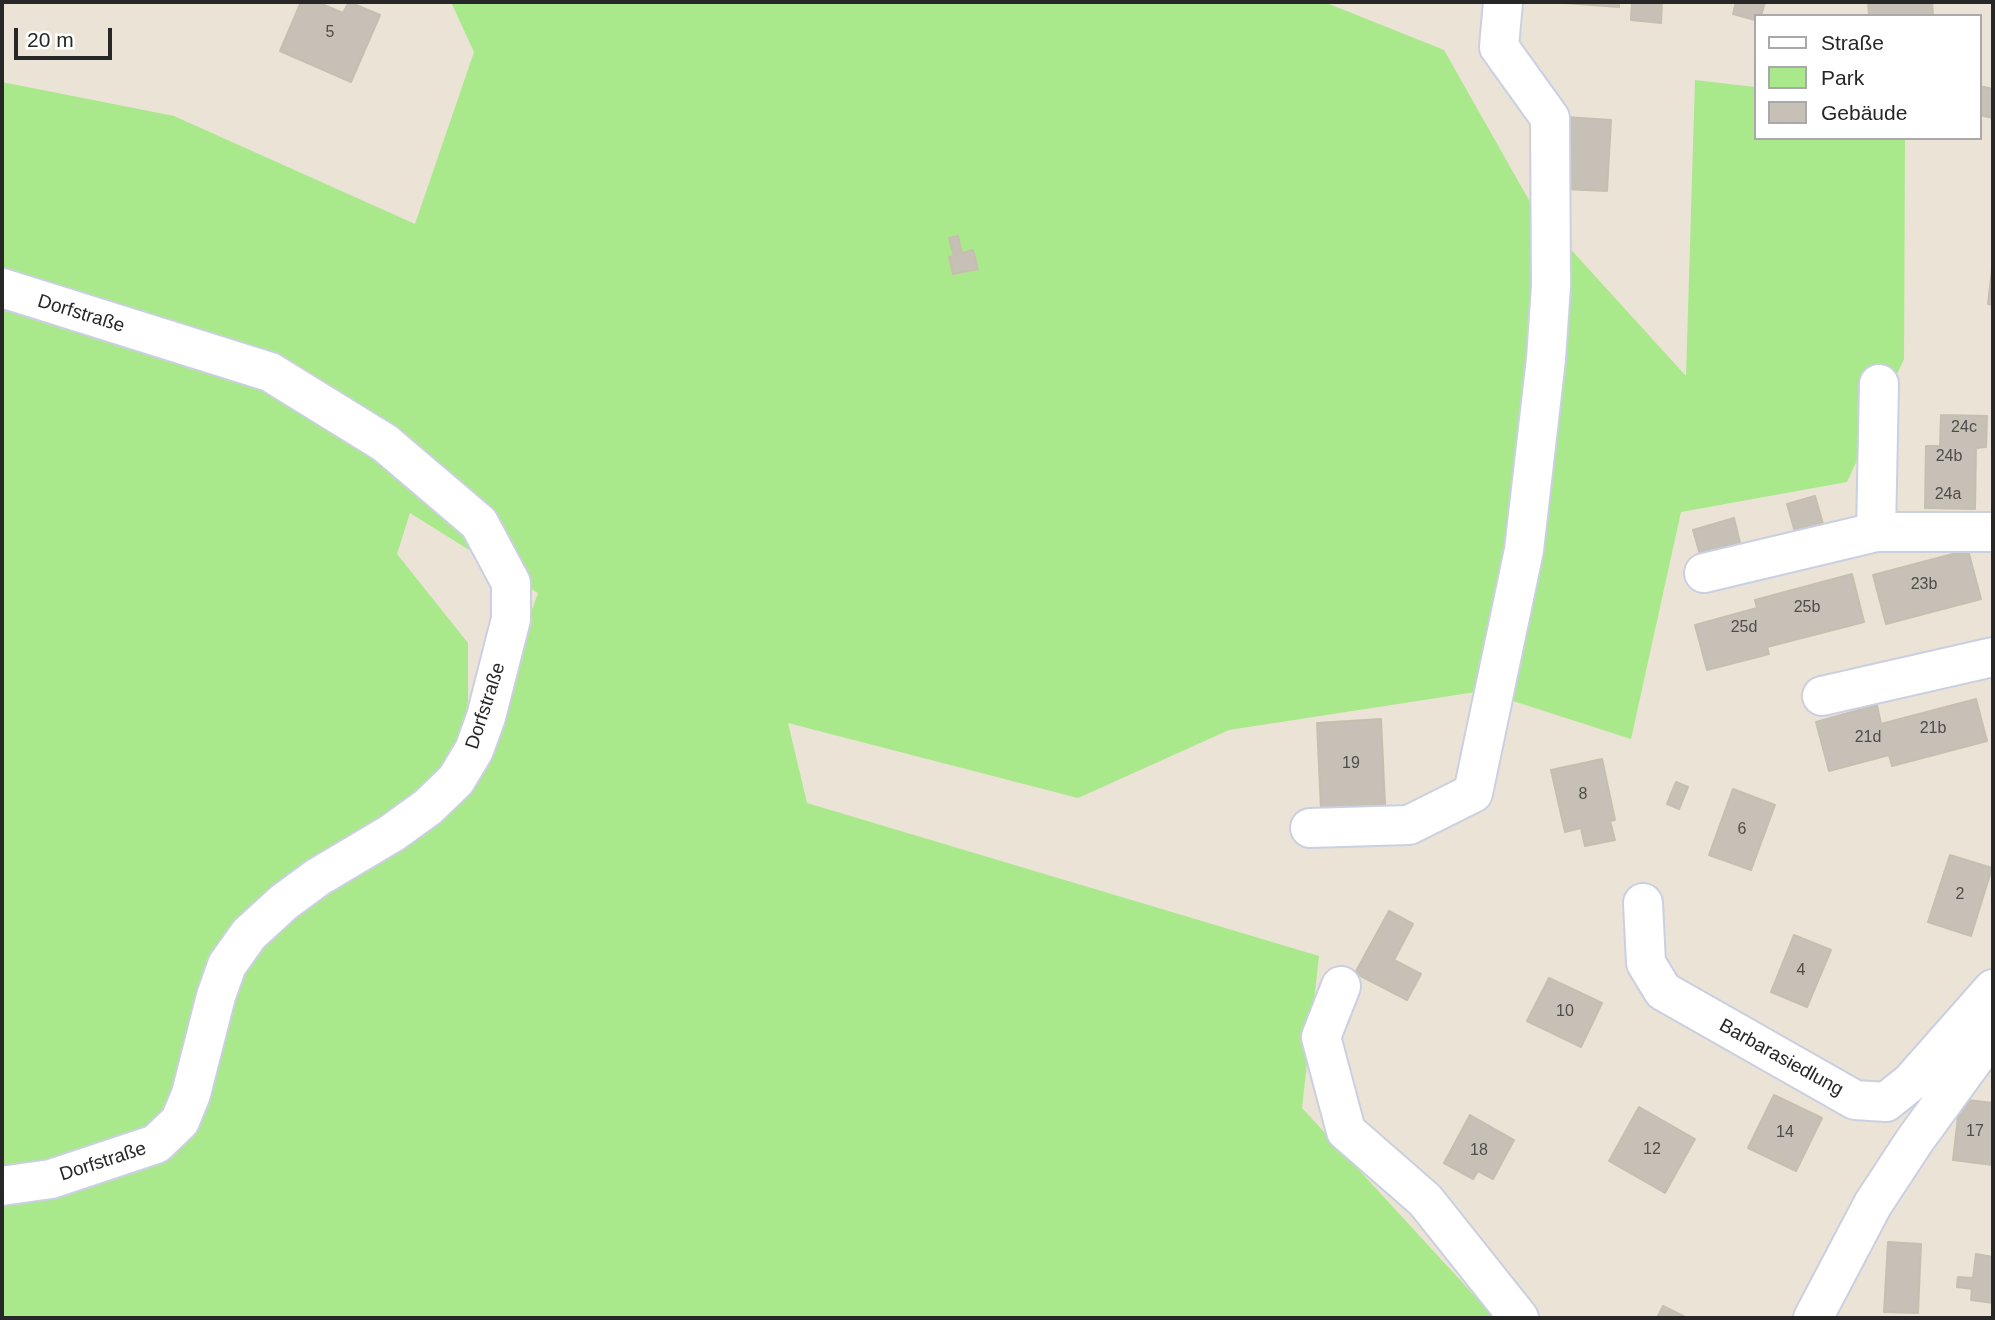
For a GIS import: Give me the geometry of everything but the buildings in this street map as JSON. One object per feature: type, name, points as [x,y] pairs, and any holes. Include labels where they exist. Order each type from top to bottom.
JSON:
[{"type":"street","points":[[1310,828],[1409,825],[1473,793],[1524,550],[1546,359],[1551,286],[1550,118],[1499,47],[1503,2]]},
{"type":"street","name":"Dorfstraße","points":[[2,288],[270,372],[385,443],[479,523],[510,583],[511,619],[486,717],[474,750],[456,780],[428,807],[392,833],[318,877],[284,902],[249,934],[227,965],[216,996],[191,1094],[180,1121],[156,1144],[51,1179],[2,1186]]},
{"type":"street","points":[[1876,532],[1880,384]]},
{"type":"street","points":[[1704,573],[1876,532],[1993,532]]},
{"type":"street","points":[[1822,696],[1993,657]]},
{"type":"street","name":"Barbarasiedlung","points":[[1643,903],[1646,963],[1663,991],[1855,1100],[1886,1101],[1911,1082],[1993,989]]},
{"type":"street","points":[[1341,986],[1321,1037],[1346,1131],[1425,1200],[1519,1318]]},
{"type":"street","points":[[1813,1318],[1874,1204],[1915,1140],[1993,1033]]},
{"type":"green space","points":[[451,2],[1324,2],[1444,50],[1534,209],[1686,376],[1695,80],[1754,87],[1754,140],[1905,140],[1904,359],[1847,482],[1681,512],[1631,739],[1482,691],[1229,730],[1078,798],[788,723],[807,803],[1319,956],[1302,1108],[1495,1318],[2,1318],[2,82],[174,116],[415,224],[474,52]],"holes":[[[410,513],[538,593],[467,791],[201,989],[449,763],[463,732],[468,700],[468,643],[397,554]]]}]
